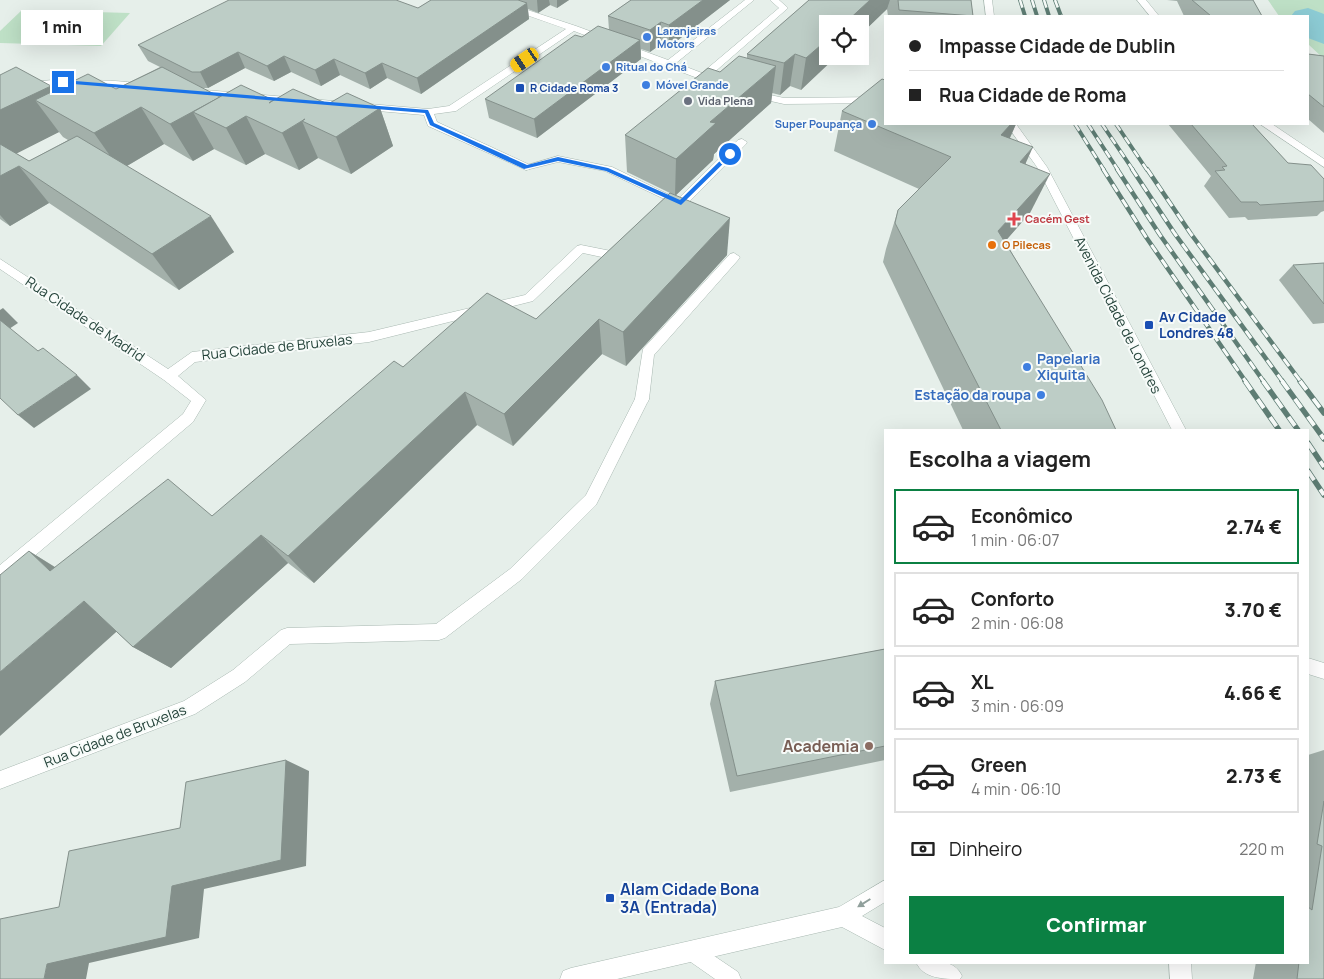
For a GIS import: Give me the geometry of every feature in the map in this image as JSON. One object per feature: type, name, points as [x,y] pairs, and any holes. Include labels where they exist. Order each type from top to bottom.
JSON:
[{"type":"street","points":[[488,0],[573,28],[727,85]]},
{"type":"street","points":[[670,64],[750,0]]},
{"type":"street","points":[[703,77],[784,8],[774,0]]},
{"type":"street","points":[[988,0],[990,15]]},
{"type":"street","points":[[1141,0],[1154,15]]},
{"type":"street","points":[[185,91],[428,112],[452,109],[573,28]]},
{"type":"street","points":[[0,88],[32,82],[79,82],[156,89]]},
{"type":"street","points":[[743,91],[784,101],[884,100]]},
{"type":"street","points":[[428,112],[432,124],[526,167]]},
{"type":"street","name":"Avenida Cidade de Londres","points":[[1012,125],[1042,167],[1153,384],[1178,429]]},
{"type":"street","points":[[1266,125],[1324,164]]},
{"type":"street","points":[[681,203],[742,142]]},
{"type":"street","name":"Rua Cidade de Bruxelas","points":[[169,376],[192,357],[369,337],[529,298],[581,249],[611,255]]},
{"type":"street","name":"Rua Cidade de Bruxelas","points":[[0,780],[189,708],[239,676],[287,636],[439,632],[516,574],[591,500],[642,399],[648,353],[734,258]]},
{"type":"street","name":"Rua Cidade de Madrid","points":[[0,263],[169,376]]},
{"type":"street","points":[[0,576],[188,418],[199,400],[169,376]]},
{"type":"street","points":[[1309,666],[1324,671]]},
{"type":"street","points":[[571,979],[843,916],[884,891]]},
{"type":"street","points":[[843,916],[884,939]]},
{"type":"street","points":[[930,964],[950,973]]},
{"type":"street","points":[[1180,964],[1181,979]]},
{"type":"lane","points":[[526,167],[558,159],[608,169],[681,203]]},
{"type":"lane","points":[[692,951],[731,979]]},
{"type":"green space","points":[[1268,0],[1324,0],[1324,59],[1309,45],[1309,15],[1278,15]]},
{"type":"green space","points":[[22,10],[130,13],[101,46],[0,43],[0,31]]},
{"type":"building","points":[[229,0],[396,0],[418,8],[431,0],[518,0],[527,3],[417,78],[382,63],[365,73],[334,59],[315,70],[284,56],[267,66],[238,52],[200,72],[192,72],[138,45]]},
{"type":"building","points":[[631,0],[703,0],[669,25],[661,22],[650,30],[608,16]]},
{"type":"building","points":[[809,0],[870,0],[854,15],[819,15],[819,47],[806,58],[795,54],[784,63],[747,54]]},
{"type":"building","points":[[898,0],[971,0],[973,15],[961,15],[899,10]]},
{"type":"building","points":[[1192,0],[1253,0],[1261,15],[1210,15]]},
{"type":"building","points":[[598,26],[640,40],[534,119],[485,99],[575,35],[582,37]]},
{"type":"building","points":[[1309,54],[1324,56],[1324,107],[1309,95]]},
{"type":"building","points":[[739,56],[776,66],[710,122],[716,123],[676,159],[625,135],[708,68],[720,72]]},
{"type":"building","points":[[16,67],[51,86],[0,110],[0,75]]},
{"type":"building","points":[[162,67],[220,97],[170,124],[141,107],[94,133],[35,100],[88,74],[116,89]]},
{"type":"building","points":[[882,79],[884,80],[884,125],[1010,125],[1001,135],[1033,147],[1020,162],[1050,174],[998,231],[1102,400],[1116,429],[1000,429],[895,223],[898,210],[951,157],[842,111]]},
{"type":"building","points":[[241,85],[273,100],[269,103],[293,89],[328,104],[347,93],[380,108],[336,137],[302,121],[305,119],[282,133],[246,116],[226,128],[193,112]]},
{"type":"building","points":[[1192,125],[1253,125],[1288,163],[1311,165],[1324,179],[1324,201],[1260,205],[1257,202],[1241,202],[1215,171],[1225,170],[1222,167],[1227,166]]},
{"type":"building","points":[[77,136],[211,216],[152,254],[19,166],[0,176],[0,144],[29,161]]},
{"type":"building","points":[[670,193],[730,218],[623,332],[599,319],[504,414],[465,392],[288,556],[261,535],[133,647],[84,601],[0,672],[0,575],[29,551],[50,571],[168,479],[212,516],[394,361],[403,367],[487,293],[536,319]]},
{"type":"building","points":[[1324,263],[1324,304],[1293,265]]},
{"type":"building","points":[[0,320],[38,351],[43,348],[77,375],[18,415],[0,398]]},
{"type":"building","points":[[884,649],[884,746],[737,776],[715,681]]},
{"type":"building","points":[[286,760],[281,860],[172,886],[166,937],[47,964],[44,979],[0,979],[0,919],[59,907],[69,851],[180,828],[186,782]]},
{"type":"building","points":[[1324,801],[1324,979],[1297,979],[1299,964],[1309,964],[1309,908],[1312,910],[1322,846],[1317,844]]},
{"type":"waterway","points":[[1309,20],[1324,33]]},
{"type":"railway","points":[[1020,0],[1025,15]]},
{"type":"railway","points":[[1032,0],[1037,15]]},
{"type":"railway","points":[[1044,0],[1049,15]]},
{"type":"railway","points":[[1055,0],[1061,15]]},
{"type":"railway","points":[[1076,125],[1104,170]]},
{"type":"railway","points":[[1089,125],[1118,170]]},
{"type":"railway","points":[[1103,125],[1133,170]]},
{"type":"railway","points":[[1117,125],[1147,170]]},
{"type":"railway","points":[[1103,169],[1146,237],[1246,382]]},
{"type":"railway","points":[[1117,169],[1160,235],[1264,382]]},
{"type":"railway","points":[[1132,169],[1175,234],[1283,382]]},
{"type":"railway","points":[[1147,169],[1191,234],[1301,382]]},
{"type":"railway","points":[[1245,381],[1278,429]]},
{"type":"railway","points":[[1263,381],[1297,429]]},
{"type":"railway","points":[[1282,381],[1324,439]]},
{"type":"railway","points":[[1300,381],[1324,413]]},
{"type":"railway","points":[[1309,444],[1324,467]]},
{"type":"railway","points":[[1309,472],[1324,495]]},
{"type":"place","name":"Laranjeiras Motors","points":[[647,37]]},
{"type":"place","name":"Ritual do Chá","points":[[606,67]]},
{"type":"place","name":"Móvel Grande","points":[[646,85]]},
{"type":"place","name":"R Cidade Roma 3","points":[[520,88]]},
{"type":"place","name":"Vida Plena","points":[[688,101]]},
{"type":"place","name":"Super Poupança","points":[[872,124]]},
{"type":"place","name":"Cacém Gest","points":[[1014,219]]},
{"type":"place","name":"O Pilecas","points":[[992,245]]},
{"type":"place","name":"Av Cidade Londres 48","points":[[1149,325]]},
{"type":"place","name":"Papelaria Xiquita","points":[[1027,367]]},
{"type":"place","name":"Estação da roupa","points":[[1041,395]]},
{"type":"place","name":"Academia","points":[[869,746]]},
{"type":"place","name":"Alam Cidade Bona 3A (Entrada)","points":[[610,898]]},
{"type":"route","points":[[63,82],[428,112],[432,124],[526,167],[558,159],[608,169],[681,203],[730,154]]}]
